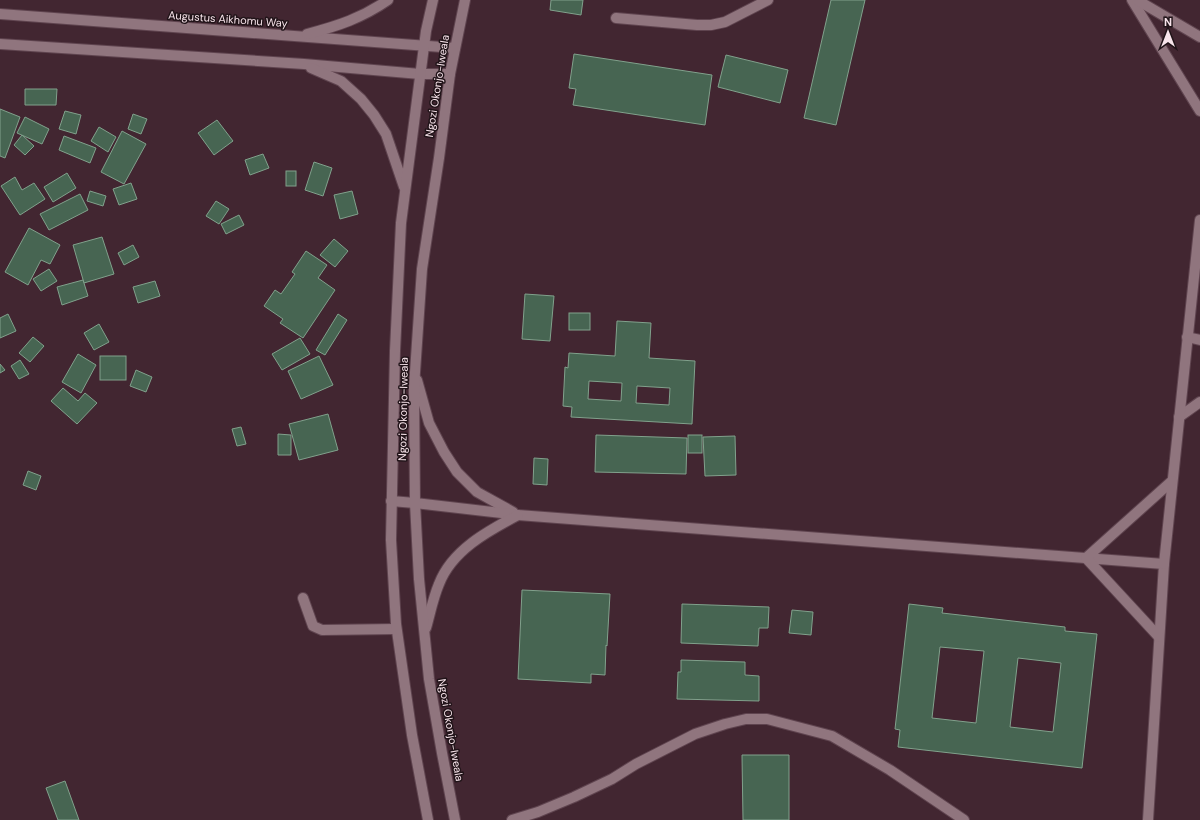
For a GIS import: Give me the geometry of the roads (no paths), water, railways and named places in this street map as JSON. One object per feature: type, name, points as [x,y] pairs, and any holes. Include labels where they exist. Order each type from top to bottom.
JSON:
[{"type":"street","points":[[300,36],[331,28],[353,20],[388,0]]},
{"type":"street","name":"Ngozi Okonjo-Iweala","points":[[428,820],[412,735],[396,629],[391,540],[391,501],[395,351],[401,224],[426,31],[433,0]]},
{"type":"street","name":"Ngozi Okonjo-Iweala","points":[[455,820],[431,686],[419,579],[415,503],[414,387],[422,269],[450,74],[465,0]]},
{"type":"street","points":[[616,18],[711,25],[725,22],[768,0]]},
{"type":"street","points":[[1132,0],[1200,111]]},
{"type":"street","points":[[1137,0],[1200,37]]},
{"type":"street","name":"Augustus Aikhomu Way","points":[[0,14],[455,48]]},
{"type":"street","points":[[0,44],[304,64],[420,74],[450,74]]},
{"type":"street","points":[[304,64],[341,81],[361,99],[374,115],[386,134],[405,190]]},
{"type":"street","points":[[1148,820],[1164,564],[1187,337],[1198,255],[1200,220]]},
{"type":"street","points":[[1187,337],[1200,340]]},
{"type":"street","points":[[415,372],[430,423],[444,452],[457,472],[478,492],[518,515]]},
{"type":"street","points":[[1179,417],[1200,402]]},
{"type":"street","points":[[1086,558],[1172,481]]},
{"type":"street","points":[[391,501],[518,515],[1164,564]]},
{"type":"street","points":[[425,634],[439,583],[451,562],[486,532],[518,515]]},
{"type":"street","points":[[1086,558],[1159,637]]},
{"type":"street","points":[[304,598],[313,626],[322,630],[396,629]]},
{"type":"street","points":[[512,820],[538,812],[574,797],[612,779],[636,764],[695,734],[746,719],[767,719],[832,736],[890,770],[964,820]]}]
